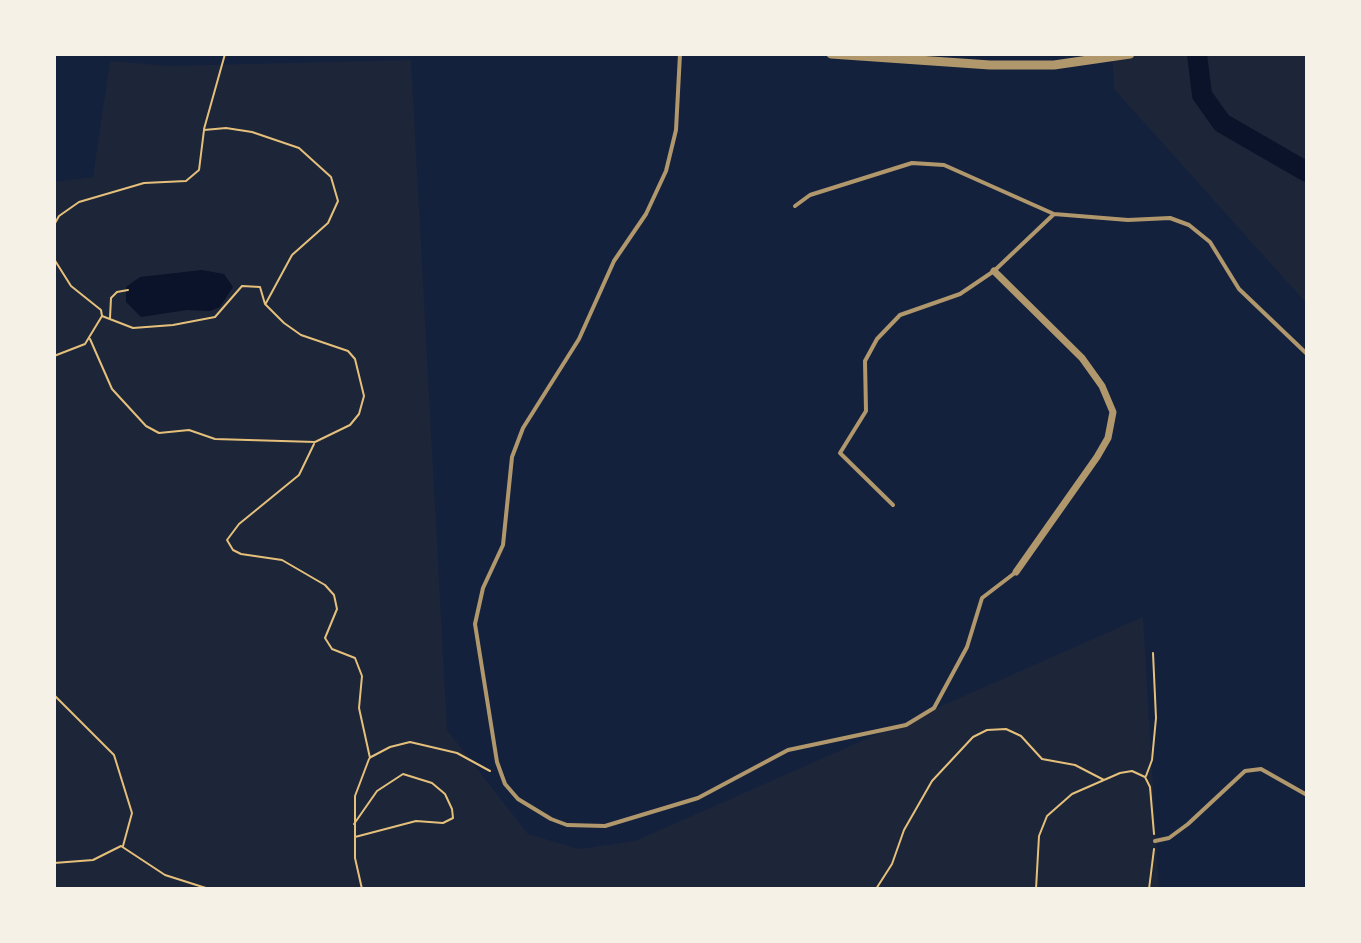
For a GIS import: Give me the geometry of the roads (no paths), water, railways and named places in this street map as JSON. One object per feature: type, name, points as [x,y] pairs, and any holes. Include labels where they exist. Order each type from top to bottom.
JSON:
[{"type":"street","points":[[831,54],[990,65],[1054,65],[1124,55]]},
{"type":"street","points":[[994,271],[1082,358],[1102,386],[1113,412],[1108,438],[1097,457],[1016,572]]},
{"type":"lane","points":[[680,54],[678,114],[666,171],[646,214],[610,269],[579,339],[515,446],[503,545],[483,588],[475,624],[499,768],[511,792],[541,814],[567,825],[605,826],[698,798],[788,750],[906,725],[934,708],[972,637],[982,598],[1016,572]]},
{"type":"lane","points":[[795,206],[810,195],[912,163],[944,165],[1054,214],[1128,220],[1170,218],[1189,225],[1210,242],[1239,289],[1307,354]]},
{"type":"lane","points":[[893,505],[840,453],[866,411],[865,361],[877,339],[900,315],[960,294],[994,271],[1054,214]]},
{"type":"lane","points":[[1155,841],[1169,838],[1188,824],[1245,771],[1261,769],[1307,795]]},
{"type":"waterway","points":[[1197,54],[1202,95],[1222,123],[1307,172]]}]
